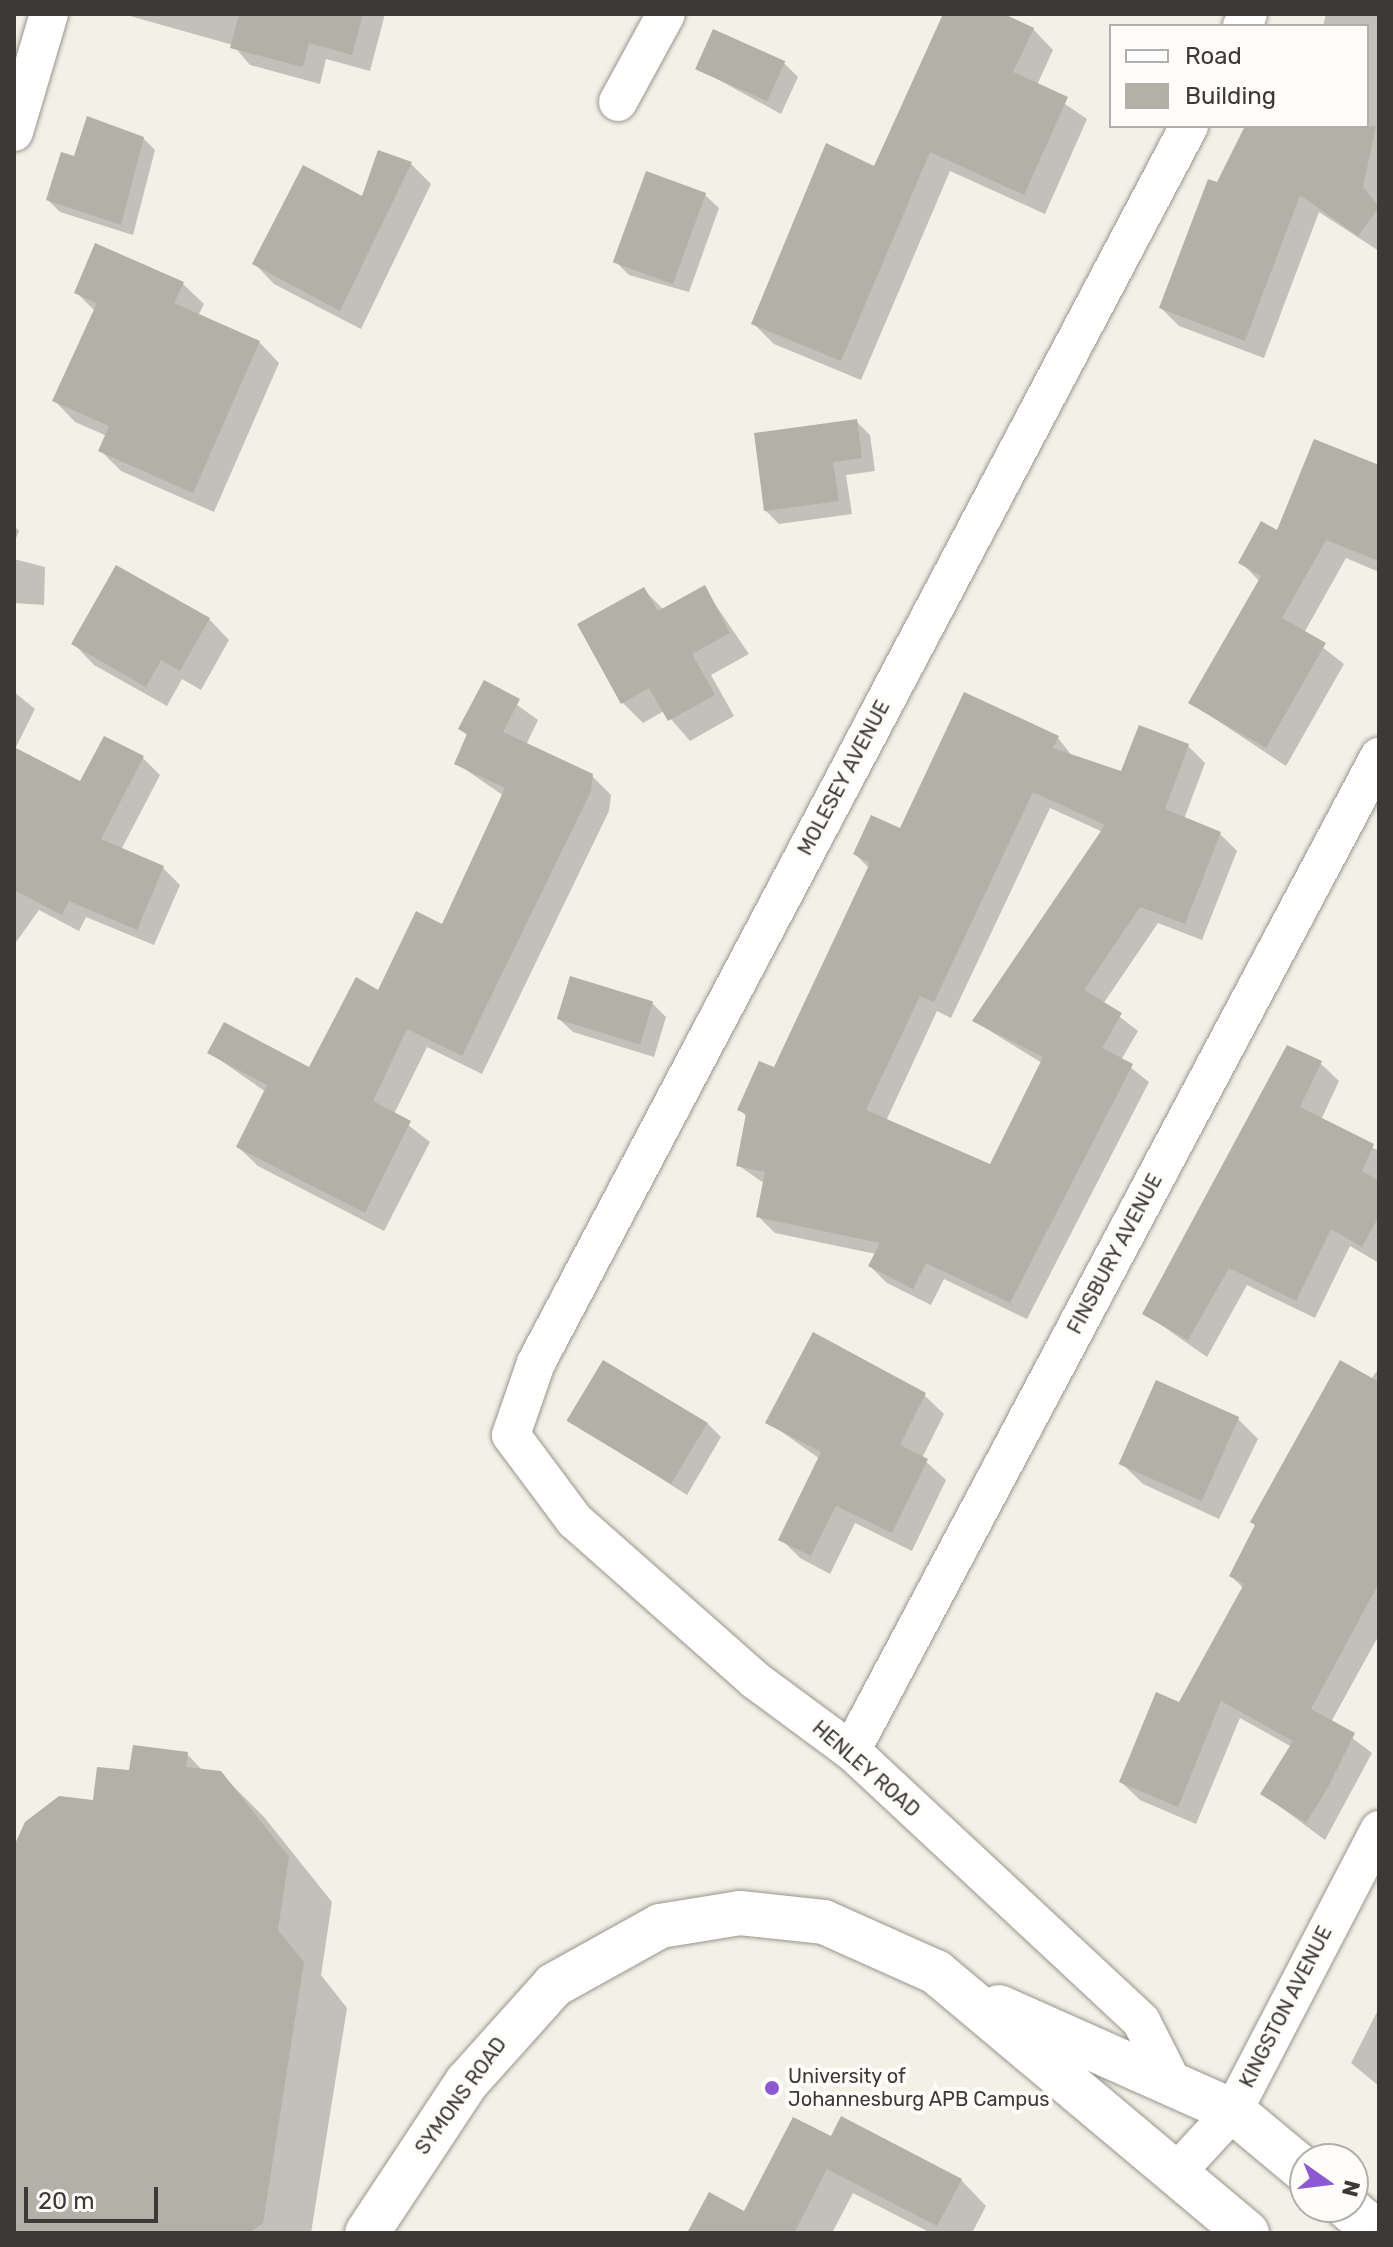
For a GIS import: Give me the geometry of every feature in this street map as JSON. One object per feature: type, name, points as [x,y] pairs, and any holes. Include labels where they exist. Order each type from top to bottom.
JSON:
[{"type":"main road","name":"SYMONS ROAD","points":[[367,2233],[509,2030],[585,1963],[660,1926],[740,1913],[824,1922],[903,1954],[971,1996]]},
{"type":"main road","points":[[971,1996],[1233,2111],[1289,2158]]},
{"type":"main road","points":[[971,1996],[1247,2233]]},
{"type":"street","points":[[14,132],[49,14]]},
{"type":"street","points":[[618,102],[666,14]]},
{"type":"street","name":"MOLESEY AVENUE","points":[[511,1435],[536,1363],[1188,128]]},
{"type":"street","name":"FINSBURY AVENUE","points":[[851,1751],[1379,757]]},
{"type":"street","name":"HENLEY ROAD","points":[[511,1435],[575,1521],[755,1680],[851,1751],[1141,2021],[1172,2082]]},
{"type":"street","name":"KINGSTON AVENUE","points":[[1176,2173],[1233,2111],[1379,1830]]},
{"type":"building","points":[[239,14],[363,14],[352,55],[309,43],[303,67],[230,48]]},
{"type":"building","points":[[943,14],[1004,14],[1034,28],[1013,72],[1068,97],[1024,195],[930,152],[841,361],[751,324],[826,143],[874,166]]},
{"type":"building","points":[[713,29],[785,61],[767,101],[695,69]]},
{"type":"building","points":[[87,116],[144,137],[121,225],[46,200],[61,152],[74,156]]},
{"type":"building","points":[[1376,126],[1363,187],[1379,207],[1358,236],[1300,195],[1245,341],[1159,308],[1208,179],[1217,182],[1244,128]]},
{"type":"building","points":[[378,150],[412,162],[340,311],[252,264],[303,165],[362,196]]},
{"type":"building","points":[[646,171],[706,193],[673,284],[613,262]]},
{"type":"building","points":[[95,243],[184,282],[174,303],[260,341],[193,493],[98,451],[109,426],[52,401],[97,303],[74,293]]},
{"type":"building","points":[[857,419],[862,458],[833,462],[839,501],[764,511],[754,433]]},
{"type":"building","points":[[1314,439],[1379,465],[1379,561],[1326,540],[1282,618],[1326,643],[1266,748],[1188,703],[1261,576],[1238,563],[1261,521],[1277,530]]},
{"type":"building","points":[[116,565],[210,618],[180,671],[161,660],[146,687],[71,644]]},
{"type":"building","points":[[705,585],[730,633],[692,654],[715,695],[668,721],[649,688],[621,704],[577,624],[644,587],[658,611]]},
{"type":"building","points":[[484,680],[520,699],[503,732],[593,774],[591,791],[462,1056],[407,1029],[373,1101],[411,1121],[365,1213],[236,1147],[267,1085],[207,1053],[224,1022],[309,1067],[356,977],[378,990],[416,911],[442,924],[505,788],[454,764],[467,734],[458,729]]},
{"type":"building","points":[[964,692],[1059,736],[1053,748],[1121,771],[1139,725],[1189,744],[1165,809],[1221,832],[1185,924],[1140,907],[1084,990],[1122,1013],[1102,1048],[1133,1064],[1010,1303],[926,1263],[913,1289],[868,1266],[880,1243],[756,1217],[765,1172],[736,1166],[746,1114],[737,1110],[759,1061],[774,1067],[870,863],[853,854],[871,815],[900,828]],"holes":[[[1033,792],[1105,825],[972,1021],[1043,1057],[990,1164],[866,1110],[920,996],[934,1002]]]},
{"type":"building","points":[[104,736],[144,756],[101,839],[164,866],[137,930],[69,901],[62,915],[14,890],[14,747],[80,781]]},
{"type":"building","points":[[570,976],[653,1001],[640,1044],[557,1019]]},
{"type":"building","points":[[1287,1045],[1322,1061],[1300,1107],[1374,1144],[1362,1171],[1379,1181],[1379,1216],[1362,1247],[1331,1229],[1296,1301],[1229,1268],[1188,1340],[1142,1314]]},
{"type":"building","points":[[813,1332],[926,1393],[900,1445],[928,1459],[892,1533],[836,1506],[811,1556],[778,1540],[821,1452],[765,1423]]},
{"type":"building","points":[[603,1360],[708,1423],[671,1484],[566,1421]]},
{"type":"building","points":[[1340,1360],[1379,1382],[1379,1583],[1311,1709],[1355,1733],[1328,1787],[1306,1823],[1260,1794],[1293,1741],[1221,1701],[1178,1807],[1119,1782],[1156,1692],[1179,1702],[1244,1584],[1229,1576],[1255,1525],[1250,1522]]},
{"type":"building","points":[[1156,1380],[1239,1417],[1202,1501],[1119,1464]]},
{"type":"building","points":[[133,1745],[188,1752],[186,1767],[221,1771],[289,1857],[278,1930],[304,1962],[263,2223],[249,2233],[14,2233],[14,1846],[25,1822],[59,1796],[93,1800],[97,1767],[129,1770]]},
{"type":"building","points":[[841,2116],[962,2179],[937,2226],[827,2169],[794,2233],[687,2233],[709,2192],[744,2211],[793,2117],[831,2136]]},
{"type":"place","name":"University of Johannesburg APB Campus","points":[[772,2088]]}]
